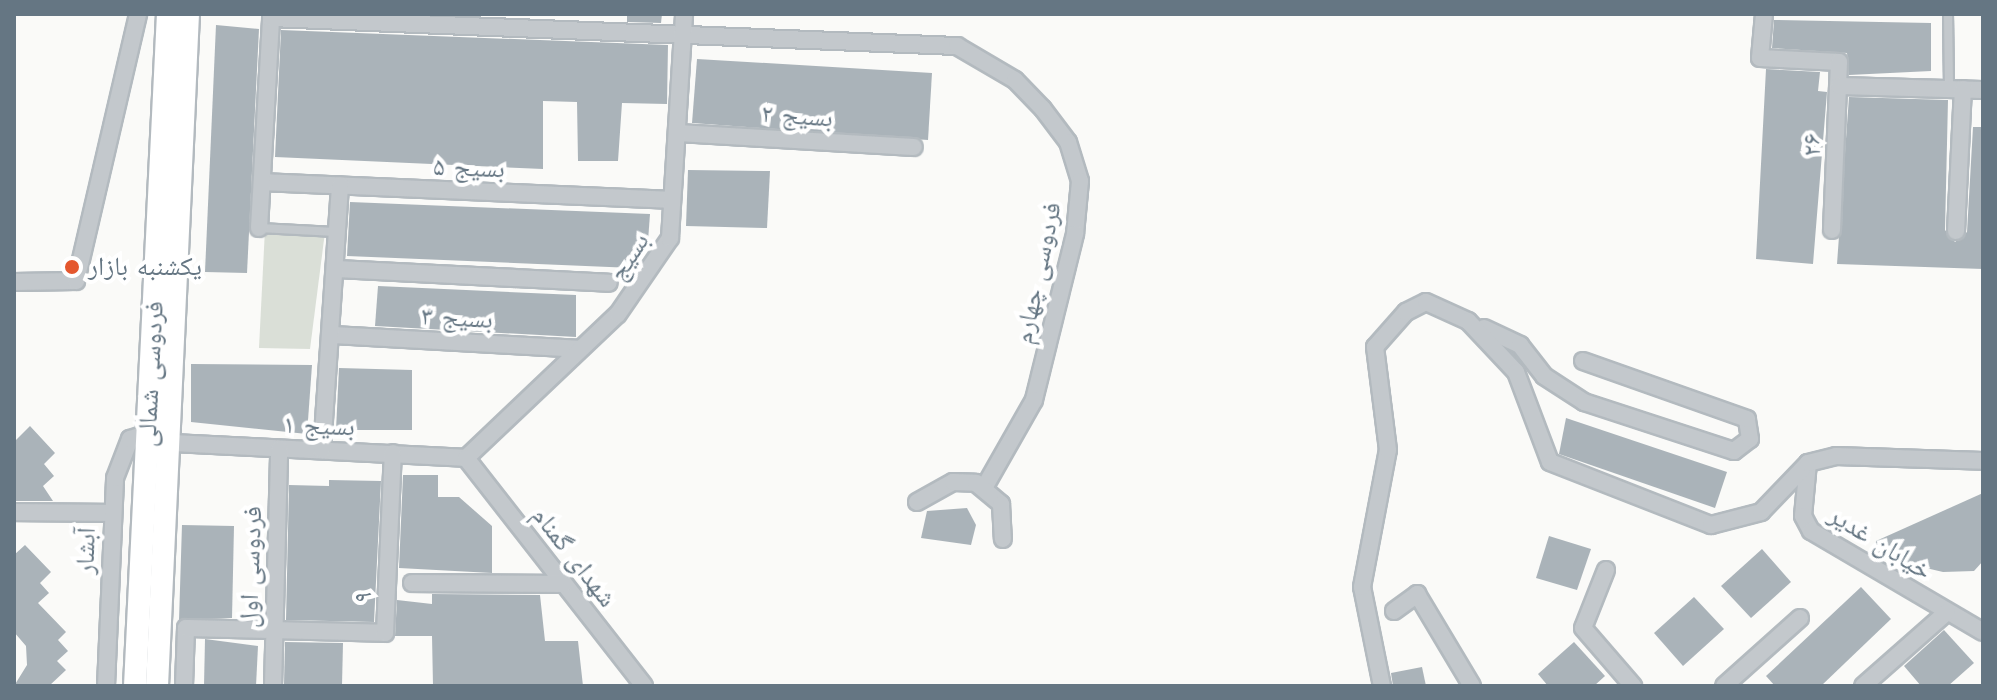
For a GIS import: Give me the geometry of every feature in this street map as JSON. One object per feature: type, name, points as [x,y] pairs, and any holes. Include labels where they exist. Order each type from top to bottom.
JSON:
[{"type":"main road","name":"فردوسی شمالی","points":[[135,686],[172,16]]},
{"type":"main road","name":"فردوسی شمالی","points":[[157,686],[171,443],[172,16]]},
{"type":"street","points":[[14,282],[76,281],[138,14]]},
{"type":"street","name":"۲۶","points":[[1764,14],[1760,58],[1839,62],[1832,230]]},
{"type":"street","name":"فردوسی چهارم","points":[[263,182],[271,18],[684,22],[957,46],[1015,80],[1068,142],[1080,181],[1056,316],[1034,400],[984,488]]},
{"type":"street","name":"بسیج","points":[[466,458],[651,276],[670,238],[684,22]]},
{"type":"street","points":[[1839,86],[1983,90]]},
{"type":"street","points":[[1956,88],[1956,231]]},
{"type":"street","name":"بسیج ۲","points":[[678,133],[914,147]]},
{"type":"street","points":[[259,228],[263,182]]},
{"type":"street","name":"بسیج ۵","points":[[263,182],[672,200]]},
{"type":"street","points":[[322,450],[337,269],[340,186]]},
{"type":"street","points":[[337,269],[609,283]]},
{"type":"street","points":[[1382,686],[1362,587],[1388,450],[1375,347],[1406,312],[1426,302],[1520,345],[1544,376],[1584,402],[1734,451],[1750,439],[1747,419],[1583,361]]},
{"type":"street","points":[[1468,321],[1516,372],[1550,462],[1711,525],[1761,512],[1808,463],[1836,456],[1983,461]]},
{"type":"street","name":"بسیج ۳","points":[[332,335],[579,349]]},
{"type":"street","name":"آبشار","points":[[106,686],[112,513],[124,450],[130,439],[148,433]]},
{"type":"street","name":"بسیج ۱","points":[[171,443],[466,458]]},
{"type":"street","name":"فردوسی اول","points":[[273,686],[279,449]]},
{"type":"street","name":"۹","points":[[273,630],[385,633],[393,453]]},
{"type":"street","name":"شهدای گمنام","points":[[466,458],[644,686]]},
{"type":"street","name":"خیابان غدیر","points":[[1808,463],[1803,516],[1811,531],[1983,632]]},
{"type":"street","points":[[917,502],[953,482],[984,488],[1001,504],[1003,539]]},
{"type":"street","points":[[14,512],[112,513]]},
{"type":"street","points":[[1606,570],[1583,628],[1633,686]]},
{"type":"street","points":[[412,583],[564,584]]},
{"type":"street","points":[[1394,611],[1417,594],[1472,686]]},
{"type":"street","points":[[1863,686],[1947,612]]},
{"type":"street","points":[[1724,686],[1800,618]]},
{"type":"street","points":[[184,686],[186,628],[273,630]]},
{"type":"lane","points":[[1948,14],[1956,88]]},
{"type":"lane","points":[[259,228],[337,232]]},
{"type":"shaded area","points":[[265,229],[325,232],[310,349],[259,348]]},
{"type":"building","points":[[627,14],[662,14],[661,23],[627,22]]},
{"type":"building","points":[[1774,20],[1931,23],[1931,71],[1849,75],[1847,53],[1772,48]]},
{"type":"building","points":[[216,25],[259,29],[247,273],[205,272]]},
{"type":"building","points":[[281,30],[668,45],[667,104],[622,103],[618,161],[578,161],[577,102],[543,101],[543,169],[275,157]]},
{"type":"building","points":[[697,59],[932,73],[928,140],[692,123]]},
{"type":"building","points":[[1766,69],[1820,72],[1818,91],[1827,92],[1813,264],[1756,259]]},
{"type":"building","points":[[1849,97],[1948,100],[1945,230],[1955,242],[1967,232],[1973,127],[1983,127],[1983,269],[1837,264]]},
{"type":"building","points":[[688,170],[770,171],[767,228],[686,226]]},
{"type":"building","points":[[350,202],[650,214],[648,241],[633,268],[347,256]]},
{"type":"building","points":[[378,286],[576,295],[576,337],[375,326]]},
{"type":"building","points":[[191,364],[312,365],[307,434],[191,422]]},
{"type":"building","points":[[339,368],[412,370],[412,430],[336,430]]},
{"type":"building","points":[[1566,418],[1727,472],[1715,508],[1559,454]]},
{"type":"building","points":[[30,426],[55,453],[44,464],[54,476],[43,486],[53,501],[14,501],[14,442]]},
{"type":"building","points":[[403,475],[438,475],[438,497],[459,497],[492,526],[492,573],[399,568]]},
{"type":"building","points":[[329,480],[381,481],[374,622],[286,620],[289,485],[329,486]]},
{"type":"building","points":[[1983,493],[1983,561],[1974,571],[1943,572],[1875,556],[1876,541]]},
{"type":"building","points":[[967,508],[976,525],[971,545],[921,538],[927,511]]},
{"type":"building","points":[[182,525],[234,526],[232,618],[179,620]]},
{"type":"building","points":[[1549,536],[1591,549],[1577,590],[1536,578]]},
{"type":"building","points":[[25,545],[51,572],[40,583],[49,593],[38,603],[66,632],[58,640],[68,651],[57,661],[66,670],[49,686],[14,686],[27,665],[26,646],[14,632],[14,555]]},
{"type":"building","points":[[1762,549],[1791,582],[1751,618],[1721,586]]},
{"type":"building","points":[[1861,587],[1891,619],[1821,686],[1775,686],[1766,676]]},
{"type":"building","points":[[432,594],[540,595],[545,641],[578,641],[583,686],[433,686],[432,636],[395,636],[397,600],[432,604]]},
{"type":"building","points":[[1694,597],[1724,629],[1683,666],[1654,633]]},
{"type":"building","points":[[1944,630],[1974,663],[1948,686],[1921,686],[1904,666]]},
{"type":"building","points":[[205,639],[258,646],[256,686],[204,686]]},
{"type":"building","points":[[285,642],[343,643],[342,685],[284,684]]},
{"type":"building","points":[[1574,642],[1605,676],[1594,686],[1548,686],[1538,674]]},
{"type":"building","points":[[1422,667],[1426,686],[1393,686],[1391,673]]},
{"type":"place","name":"یکشنبه بازار","points":[[72,267]]}]
